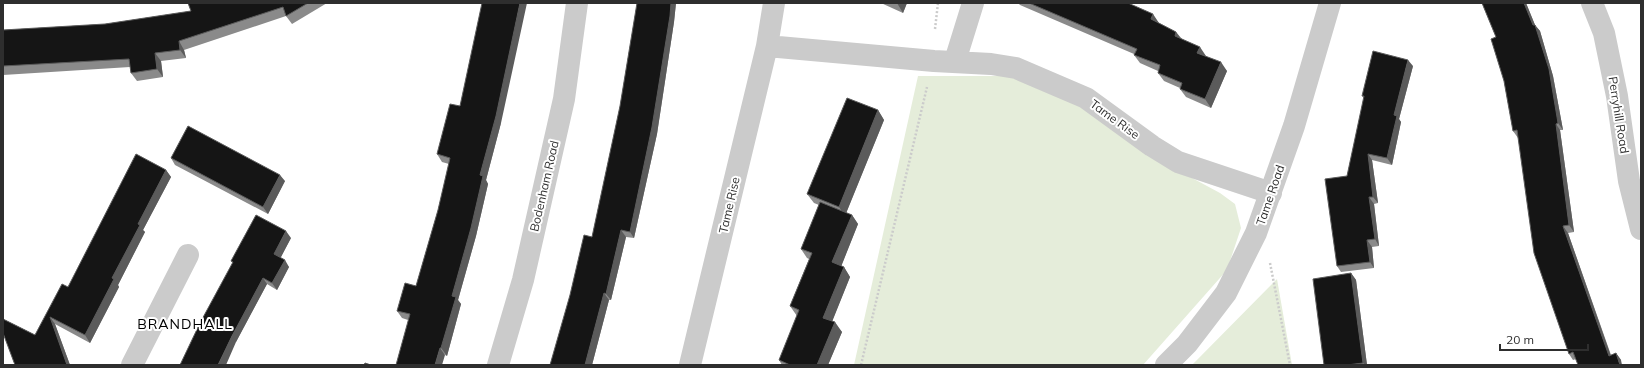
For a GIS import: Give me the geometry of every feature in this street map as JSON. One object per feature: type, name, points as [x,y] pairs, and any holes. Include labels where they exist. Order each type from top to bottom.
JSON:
[{"type":"street","name":"Bodenham Road","points":[[498,365],[523,280],[564,99],[577,3]]},
{"type":"street","name":"Tame Rise","points":[[690,365],[767,46],[774,3]]},
{"type":"street","points":[[955,61],[973,3]]},
{"type":"street","name":"Tame Road","points":[[1166,365],[1187,344],[1226,293],[1256,233],[1294,126],[1330,3]]},
{"type":"street","name":"Perryhill Road","points":[[1592,3],[1604,33],[1635,178],[1641,240]]},
{"type":"street","name":"Tame Rise","points":[[767,46],[934,61],[991,64],[1016,68],[1086,98],[1152,146],[1178,162],[1271,193]]},
{"type":"street","points":[[132,365],[188,255]]},
{"type":"path","points":[[861,365],[934,61],[938,3]]},
{"type":"path","points":[[1256,233],[1272,266],[1290,365]]},
{"type":"green space","points":[[918,76],[1014,76],[1078,103],[1155,158],[1220,193],[1235,204],[1241,228],[1227,270],[1143,365],[854,365]]},
{"type":"green space","points":[[1277,279],[1292,365],[1192,365]]},
{"type":"building","points":[[188,3],[308,3],[286,16],[283,7],[179,41],[180,50],[155,53],[157,69],[131,73],[129,59],[3,66],[3,30],[105,24],[191,11]]},
{"type":"building","points":[[482,3],[520,3],[496,116],[480,175],[483,176],[471,228],[452,296],[456,297],[435,365],[396,365],[410,314],[397,311],[405,283],[416,286],[438,210],[450,158],[437,154],[450,104],[460,106]]},
{"type":"building","points":[[637,3],[671,3],[652,127],[630,232],[621,230],[606,294],[604,293],[585,365],[550,365],[570,295],[584,235],[592,237],[620,106]]},
{"type":"building","points":[[1029,3],[1128,3],[1153,14],[1151,19],[1176,32],[1175,36],[1200,47],[1197,53],[1221,62],[1205,99],[1180,89],[1182,83],[1158,73],[1160,65],[1134,55],[1137,49]]},
{"type":"building","points":[[1482,3],[1524,3],[1533,25],[1535,25],[1549,69],[1558,123],[1556,124],[1569,225],[1563,226],[1609,356],[1616,353],[1620,365],[1578,365],[1573,352],[1569,354],[1534,253],[1517,130],[1513,131],[1504,81],[1491,39],[1496,37]]},
{"type":"building","points":[[1373,51],[1408,60],[1394,115],[1397,116],[1387,158],[1368,154],[1373,197],[1369,197],[1375,239],[1367,240],[1370,262],[1337,266],[1325,179],[1347,176],[1364,96],[1362,96]]},
{"type":"building","points":[[847,98],[878,110],[839,207],[807,194]]},
{"type":"building","points":[[188,126],[280,175],[263,207],[171,158]]},
{"type":"building","points":[[136,154],[166,170],[138,224],[140,225],[112,278],[114,279],[85,335],[50,317],[67,365],[15,365],[3,333],[3,319],[35,335],[62,284],[68,287]]},
{"type":"building","points":[[820,202],[852,215],[832,262],[844,267],[823,318],[835,322],[817,365],[790,365],[779,360],[799,310],[790,306],[812,253],[801,249]]},
{"type":"building","points":[[256,215],[286,231],[274,254],[285,260],[272,283],[263,278],[218,365],[180,365],[200,323],[233,262],[231,261]]},
{"type":"building","points":[[1351,273],[1363,363],[1324,365],[1313,279]]},
{"type":"district","name":"BRANDHALL","points":[[185,324]]}]
